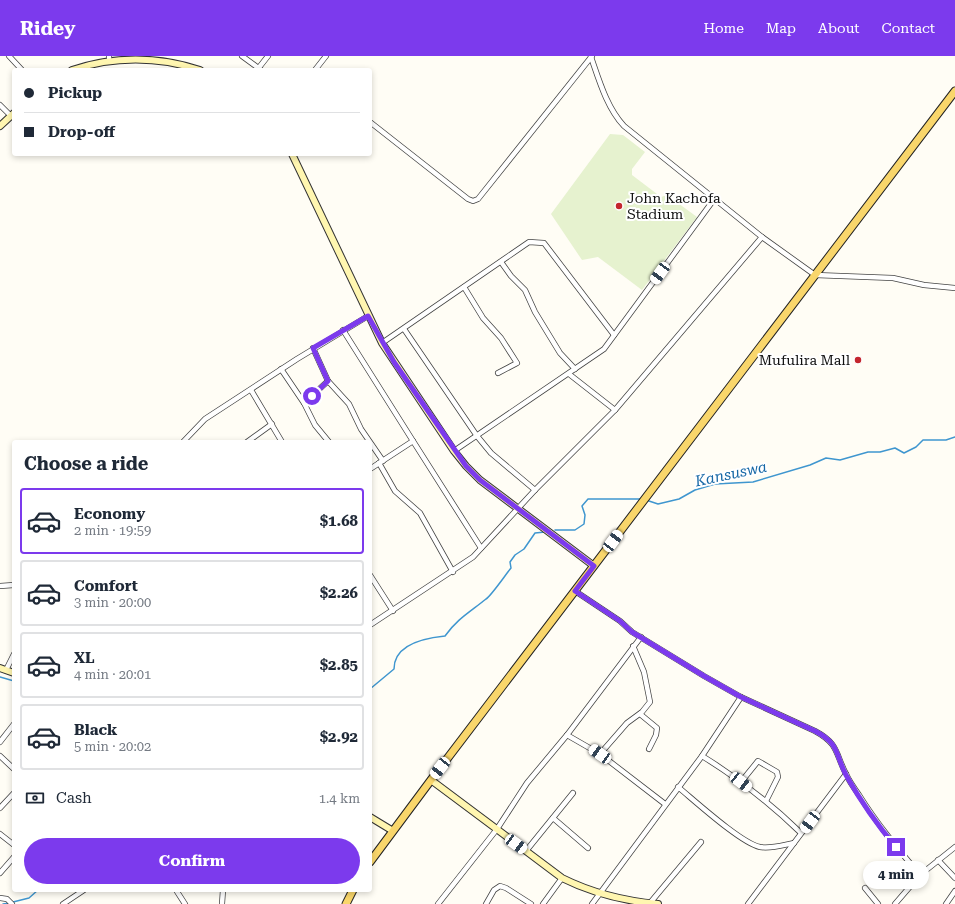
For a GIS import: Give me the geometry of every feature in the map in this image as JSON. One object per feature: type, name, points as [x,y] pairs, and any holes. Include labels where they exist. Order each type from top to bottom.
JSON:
[{"type":"main road","points":[[372,859],[430,780],[642,504],[955,91]]},
{"type":"main road","points":[[346,904],[352,892]]},
{"type":"street","points":[[9,56],[20,68]]},
{"type":"street","points":[[242,56],[258,68]]},
{"type":"street","points":[[260,68],[268,56]]},
{"type":"street","points":[[317,68],[326,56]]},
{"type":"street","points":[[78,68],[109,57],[160,59],[193,68]]},
{"type":"street","points":[[372,124],[468,199],[473,201],[478,199],[592,57]]},
{"type":"street","points":[[592,57],[600,82],[620,122],[656,153],[715,198],[762,237],[815,275],[893,278],[955,288]]},
{"type":"street","points":[[0,105],[12,114],[0,126]]},
{"type":"street","points":[[293,156],[330,230],[368,316],[382,343],[454,451],[472,473],[594,566]]},
{"type":"street","points":[[454,451],[604,349],[715,198]]},
{"type":"street","points":[[372,624],[469,561],[535,490],[615,410],[762,237]]},
{"type":"street","points":[[382,343],[529,242],[544,243],[614,335]]},
{"type":"street","points":[[501,262],[510,276],[525,290],[535,312],[560,353],[575,369]]},
{"type":"street","points":[[464,287],[483,318],[501,338],[517,363],[498,373]]},
{"type":"street","points":[[185,440],[205,420],[313,348],[368,316]]},
{"type":"street","points":[[404,329],[477,436],[491,453],[535,490]]},
{"type":"street","points":[[342,330],[481,548]]},
{"type":"street","points":[[313,348],[328,381],[346,400],[361,429],[369,440]]},
{"type":"street","points":[[281,369],[304,403],[315,425],[326,440]]},
{"type":"street","points":[[569,374],[615,410]]},
{"type":"street","points":[[304,403],[328,381]]},
{"type":"street","points":[[251,390],[281,440]]},
{"type":"street","points":[[250,440],[272,424]]},
{"type":"street","points":[[372,468],[413,441]]},
{"type":"street","points":[[372,444],[384,461]]},
{"type":"street","points":[[379,464],[394,491],[420,513],[453,572]]},
{"type":"street","points":[[372,578],[393,611]]},
{"type":"street","points":[[0,586],[12,585]]},
{"type":"street","points":[[575,591],[620,621],[632,632],[741,697],[827,738],[836,748],[846,774],[888,838],[920,875]]},
{"type":"street","points":[[438,904],[497,829],[527,783],[567,735],[641,637]]},
{"type":"street","points":[[600,754],[630,719],[640,714],[651,699],[639,657],[634,646]]},
{"type":"street","points":[[3,669],[12,657]]},
{"type":"street","points":[[592,904],[702,756],[741,697]]},
{"type":"street","points":[[640,714],[657,728],[656,735],[650,749]]},
{"type":"street","points":[[0,742],[12,727]]},
{"type":"street","points":[[567,735],[600,754],[665,804]]},
{"type":"street","points":[[0,756],[12,767]]},
{"type":"street","points":[[702,756],[766,801],[801,834]]},
{"type":"street","points":[[741,782],[758,761],[777,772],[778,777],[766,801]]},
{"type":"street","points":[[748,904],[846,774]]},
{"type":"street","points":[[430,780],[562,878],[584,888],[600,893],[636,902],[658,904]]},
{"type":"street","points":[[678,787],[728,827],[758,846],[769,847],[794,843]]},
{"type":"street","points":[[526,851],[574,793]]},
{"type":"street","points":[[0,808],[12,795]]},
{"type":"street","points":[[372,818],[393,831]]},
{"type":"street","points":[[553,818],[588,848]]},
{"type":"street","points":[[0,834],[12,843]]},
{"type":"street","points":[[650,903],[700,842]]},
{"type":"street","points":[[895,904],[920,875],[955,846]]},
{"type":"street","points":[[0,873],[12,859]]},
{"type":"street","points":[[938,860],[955,878]]},
{"type":"street","points":[[542,904],[562,878]]},
{"type":"street","points":[[486,904],[494,890],[502,886],[531,904]]},
{"type":"street","points":[[865,888],[878,904]]},
{"type":"street","points":[[946,904],[955,891]]},
{"type":"street","points":[[63,904],[81,892]]},
{"type":"street","points":[[177,892],[185,904]]},
{"type":"street","points":[[222,904],[223,892]]},
{"type":"street","points":[[0,898],[7,899],[12,904]]},
{"type":"green space","name":"John Kachofa Stadium","points":[[610,134],[623,135],[645,152],[632,169],[632,175],[661,197],[667,195],[697,217],[642,290],[598,257],[582,260],[551,214]]},
{"type":"waterway","name":"Kansuswa","points":[[646,500],[658,504],[679,499],[695,490],[715,484],[753,482],[810,465],[826,458],[840,460],[868,452],[880,452],[895,448],[904,453],[916,447],[923,440],[946,440],[955,437]]},
{"type":"waterway","name":"Kansuswa","points":[[555,530],[575,530],[584,524],[585,515],[582,506],[588,499],[642,499]]},
{"type":"waterway","name":"Kansuswa","points":[[372,687],[394,669],[395,660],[405,648],[429,638],[445,636],[459,620],[491,594],[511,568],[510,562],[515,555],[524,549],[535,533],[545,532]]},
{"type":"waterway","points":[[0,677],[12,680]]},
{"type":"waterway","name":"Kansuswa","points":[[13,902],[29,898],[36,892]]},
{"type":"waterway","name":"Kansuswa","points":[[3,904],[9,903]]},
{"type":"place","name":"John Kachofa Stadium","points":[[619,206]]},
{"type":"place","name":"Mufulira Mall","points":[[858,360]]},
{"type":"route","points":[[312,396],[328,381],[313,348],[368,316],[394,362],[454,451],[466,466],[480,480],[594,566],[575,591],[620,621],[632,632],[704,676],[741,697],[827,738],[836,748],[846,774],[859,795],[888,838],[896,847]]}]
